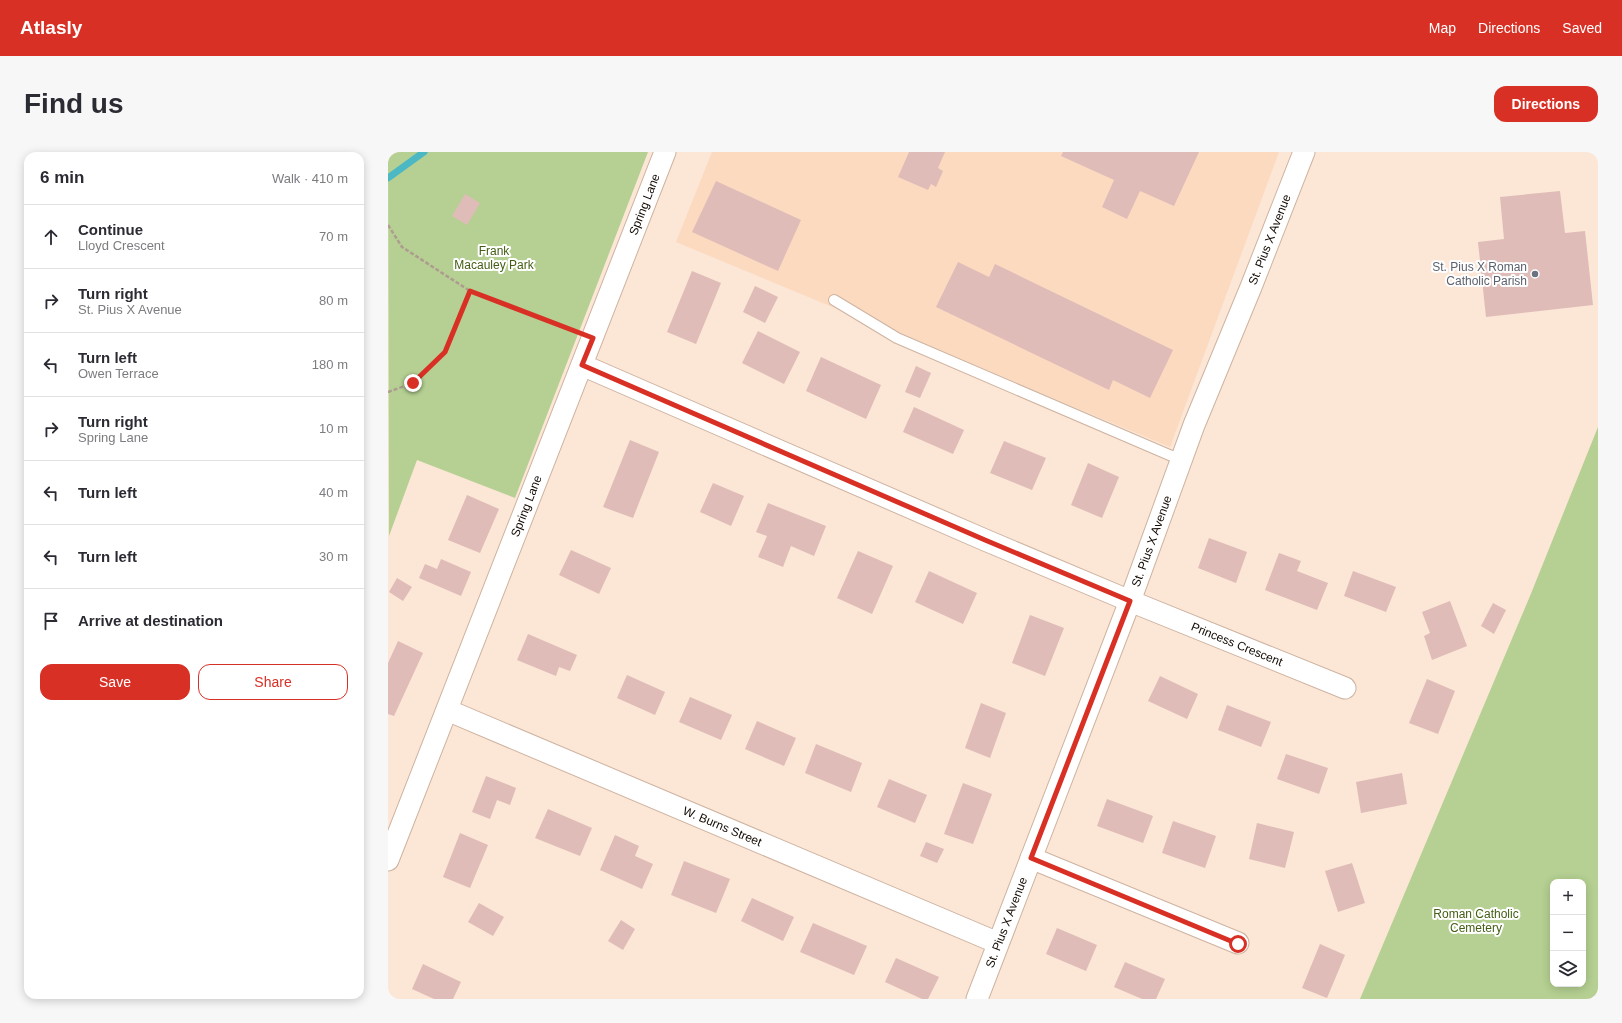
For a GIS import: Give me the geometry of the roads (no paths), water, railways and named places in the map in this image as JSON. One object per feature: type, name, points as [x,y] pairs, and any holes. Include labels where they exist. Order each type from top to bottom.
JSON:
[{"type":"street","name":"Spring Lane","points":[[388,860],[665,152]]},
{"type":"street","name":"St. Pius X Avenue","points":[[977,999],[1130,601],[1194,425],[1251,287],[1304,152]]},
{"type":"street","name":"Princess Crescent","points":[[582,365],[985,540],[1344,688]]},
{"type":"street","name":"W. Burns Street","points":[[447,710],[998,943]]},
{"type":"street","points":[[1031,858],[1238,944]]},
{"type":"lane","points":[[834,300],[897,338],[1181,460]]},
{"type":"waterway","points":[[388,178],[424,152]]},
{"type":"place","name":"St. Pius X Roman Catholic Parish","points":[[1535,274]]},
{"type":"park label","name":"Frank Macauley Park","points":[[494,258]]},
{"type":"park label","name":"Roman Catholic Cemetery","points":[[1476,921]]}]
